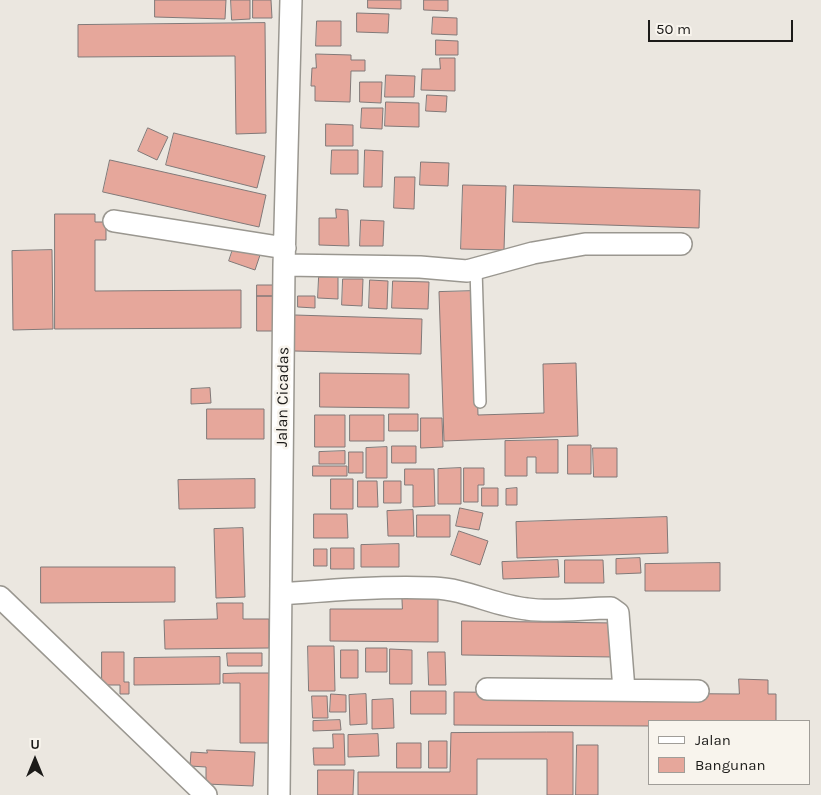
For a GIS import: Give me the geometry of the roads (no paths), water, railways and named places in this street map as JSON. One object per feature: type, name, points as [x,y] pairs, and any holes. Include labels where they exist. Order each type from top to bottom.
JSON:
[{"type":"street","name":"Jalan Cicadas","points":[[279,795],[284,257],[291,0]]},
{"type":"street","points":[[114,221],[284,257],[467,271],[533,253],[585,244],[681,244]]},
{"type":"street","points":[[281,594],[360,589],[435,588],[466,592],[496,603],[528,610],[611,608],[618,613],[624,690]]},
{"type":"street","points":[[0,596],[206,795]]},
{"type":"street","points":[[487,689],[698,691]]},
{"type":"lane","points":[[476,269],[480,402]]}]
